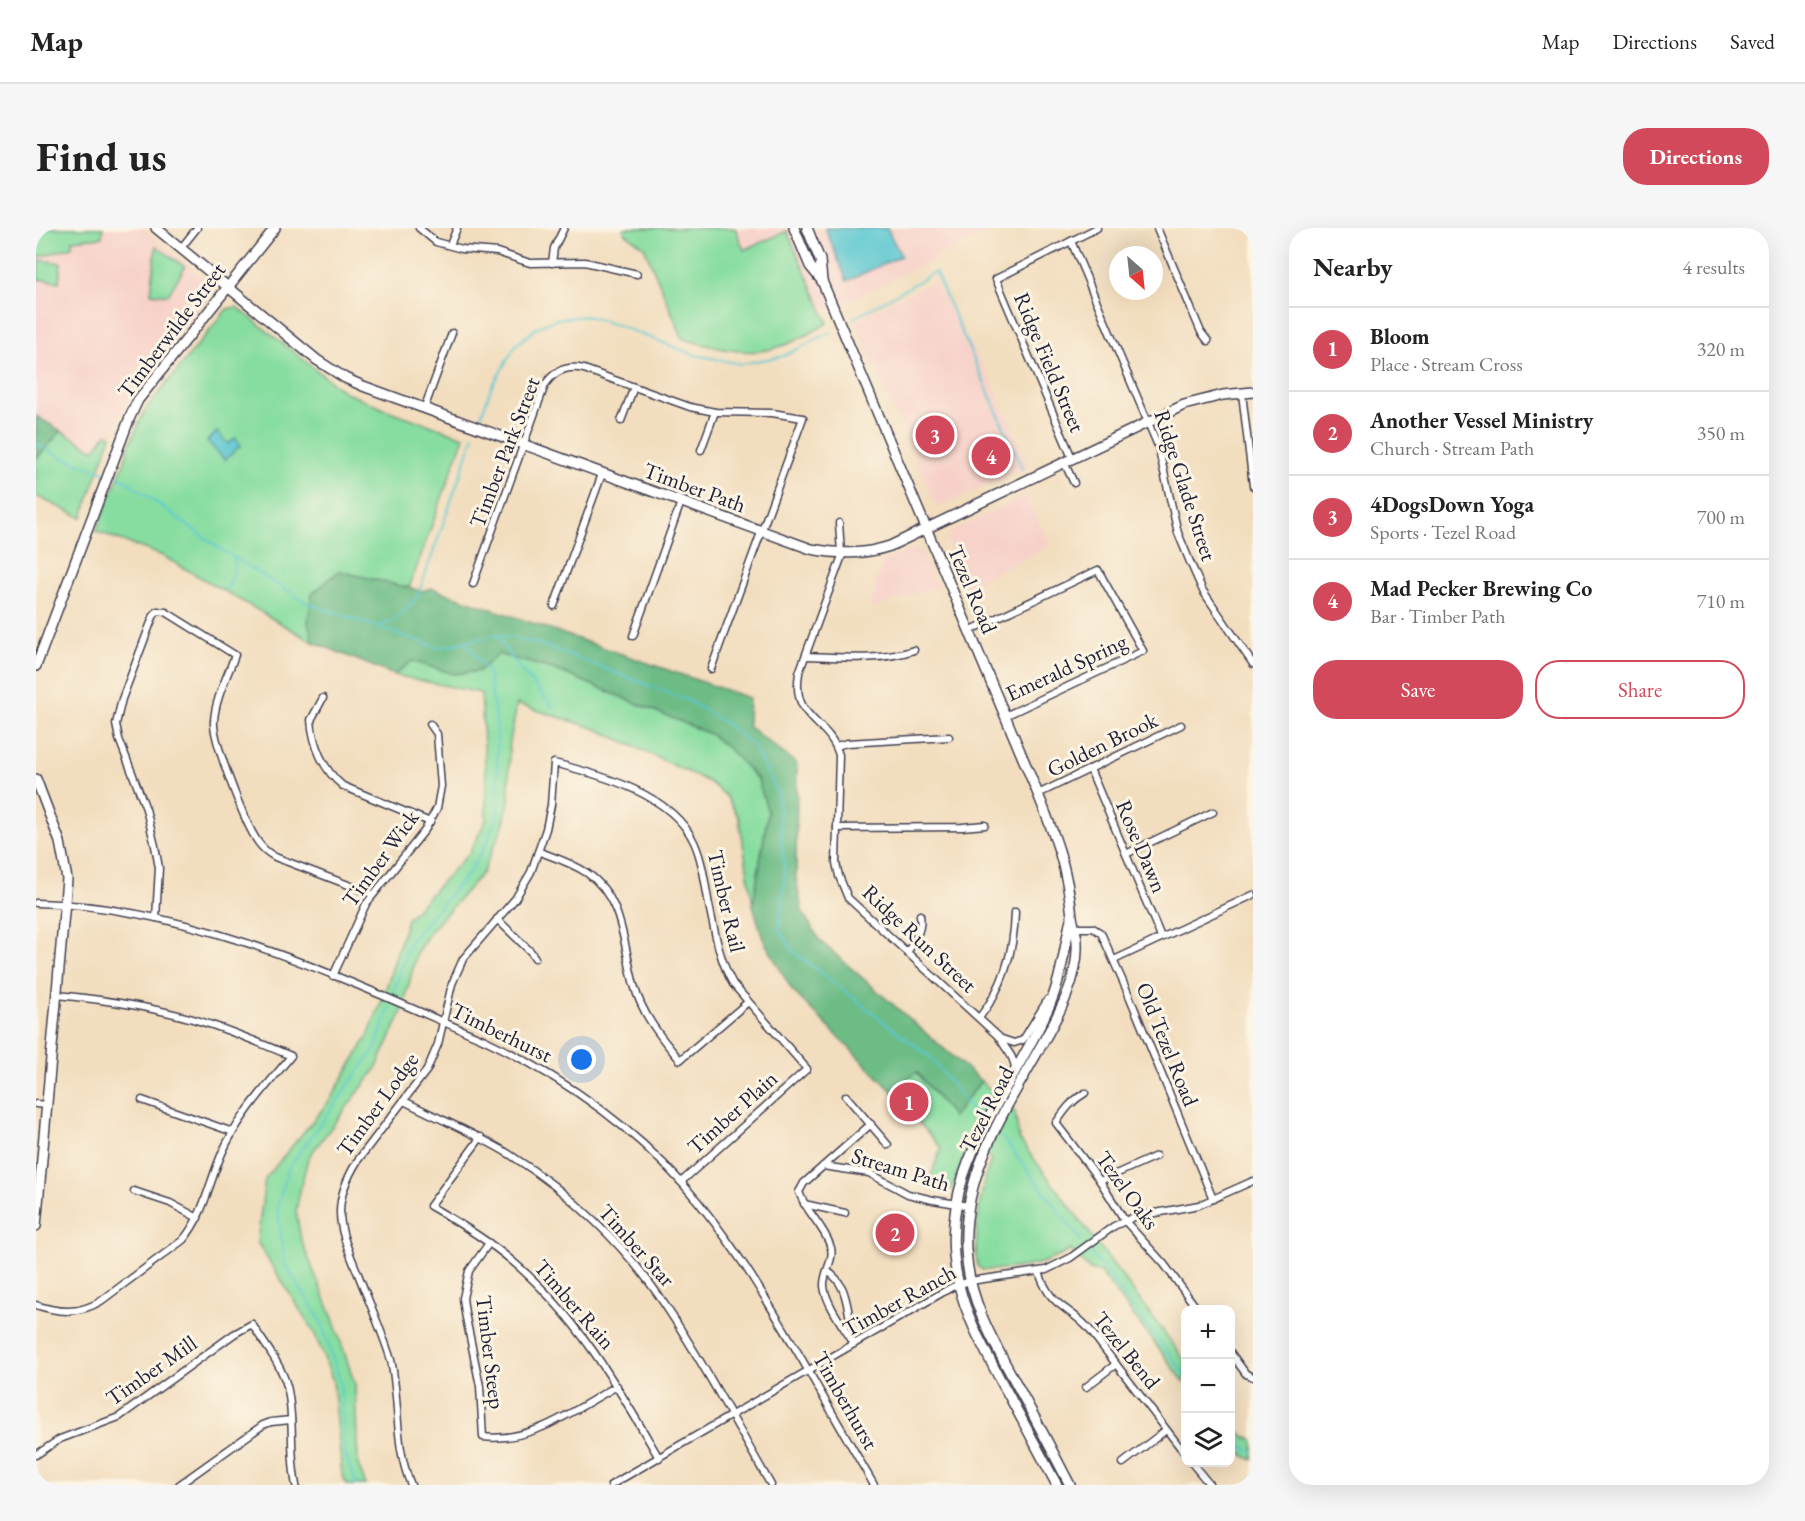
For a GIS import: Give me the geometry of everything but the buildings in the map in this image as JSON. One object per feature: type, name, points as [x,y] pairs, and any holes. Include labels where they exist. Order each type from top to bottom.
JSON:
[{"type":"street","name":"Timber Path","points":[[156,228],[317,360],[345,378],[424,409],[810,549],[842,553],[863,553],[881,549],[1184,405],[1203,399],[1253,392]]},
{"type":"street","points":[[181,248],[197,228]]},
{"type":"street","name":"Timberwilde Street","points":[[36,666],[130,417],[144,391],[276,228]]},
{"type":"street","points":[[419,228],[436,242],[462,249],[497,252],[530,263],[585,262],[637,274]]},
{"type":"street","points":[[450,245],[457,228]]},
{"type":"street","points":[[552,263],[554,248],[564,228]]},
{"type":"street","name":"Tezel Road","points":[[794,228],[810,266],[822,281],[1038,794],[1063,860],[1072,904],[1072,928],[1057,985],[1047,1011],[973,1147],[958,1194],[954,1250],[958,1285],[975,1331],[1057,1485]]},
{"type":"street","name":"Tezel Road","points":[[807,228],[820,260],[822,281]]},
{"type":"street","points":[[1071,241],[1097,228]]},
{"type":"street","points":[[1157,228],[1201,333],[1208,341]]},
{"type":"street","name":"Ridge Field Street","points":[[1071,241],[996,279],[1068,460],[1074,483]]},
{"type":"street","name":"Ridge Glade Street","points":[[1071,241],[1161,455],[1178,533],[1190,562],[1203,591],[1253,664]]},
{"type":"street","points":[[424,409],[452,333]]},
{"type":"street","name":"Timber Park Street","points":[[473,584],[545,385],[557,371],[570,367],[690,407],[715,412],[772,413],[803,418],[761,531]]},
{"type":"street","points":[[621,422],[634,387]]},
{"type":"street","points":[[1242,393],[1253,486]]},
{"type":"street","points":[[701,450],[715,412]]},
{"type":"street","points":[[555,606],[602,474]]},
{"type":"street","points":[[633,636],[681,502]]},
{"type":"street","points":[[839,524],[842,553],[797,684],[801,704],[836,746],[847,743],[949,737]]},
{"type":"street","points":[[711,669],[761,531]]},
{"type":"street","name":"Emerald Spring","points":[[969,631],[1098,570],[1143,651],[1005,716]]},
{"type":"street","points":[[156,918],[159,868],[155,846],[146,809],[119,739],[116,724],[122,699],[157,611],[166,612],[235,655],[214,712],[214,735],[249,827],[258,842],[266,851],[275,856],[372,894]]},
{"type":"street","points":[[806,656],[879,657],[914,650]]},
{"type":"street","points":[[323,698],[311,716],[311,727],[318,753],[332,776],[343,786],[430,822]]},
{"type":"street","name":"Timber Wick","points":[[333,976],[357,921],[372,894],[430,822],[437,808],[441,786],[436,734],[430,724]]},
{"type":"street","name":"Golden Brook","points":[[1038,794],[1181,725]]},
{"type":"street","name":"Ridge Run Street","points":[[836,746],[840,764],[837,863],[843,890],[848,898],[999,1037],[1015,1060],[1015,1070]]},
{"type":"street","name":"Timber Lodge","points":[[411,1485],[400,1449],[397,1398],[391,1360],[345,1241],[340,1212],[343,1190],[348,1174],[424,1076],[434,1057],[452,984],[459,966],[470,950],[515,899],[526,882],[540,852],[551,805],[554,763]]},
{"type":"street","name":"Timber Rail","points":[[554,763],[629,788],[667,808],[680,821],[691,836],[698,852],[724,967],[733,984],[807,1069]]},
{"type":"street","name":"Rose Dawn","points":[[1090,769],[1161,937]]},
{"type":"street","points":[[36,779],[63,851],[67,879],[36,1226]]},
{"type":"street","points":[[1126,854],[1213,812]]},
{"type":"street","points":[[837,828],[985,825]]},
{"type":"street","points":[[540,852],[585,871],[609,895],[618,914],[634,987],[659,1036],[680,1060],[748,1002]]},
{"type":"street","points":[[1114,960],[1253,895]]},
{"type":"street","name":"Timberhurst","points":[[36,903],[156,918],[214,932],[333,976],[514,1054],[601,1110],[631,1134],[681,1182],[702,1206],[748,1269],[874,1485]]},
{"type":"street","points":[[979,1018],[997,992],[1006,972],[1013,945],[1015,912]]},
{"type":"street","points":[[907,953],[918,933],[920,915]]},
{"type":"street","points":[[497,920],[535,958]]},
{"type":"street","name":"Tezel Road","points":[[1070,1485],[988,1329],[970,1281],[966,1249],[969,1206],[986,1147],[1065,1000],[1075,965],[1077,943],[1072,928]]},
{"type":"street","name":"Old Tezel Road","points":[[1072,928],[1093,928],[1101,933],[1213,1199]]},
{"type":"street","points":[[999,1037],[1014,1043],[1023,1040],[1057,985]]},
{"type":"street","points":[[36,1305],[57,1311],[70,1311],[96,1304],[174,1248],[190,1232],[198,1218],[222,1153],[233,1132],[291,1056],[211,1024],[99,999],[57,995]]},
{"type":"street","name":"Timber Plain","points":[[681,1182],[807,1069]]},
{"type":"street","name":"Tezel Oaks","points":[[1085,1093],[1075,1099],[1056,1122],[1100,1181],[1125,1221],[1164,1264],[1194,1305]]},
{"type":"street","points":[[846,1096],[888,1145]]},
{"type":"street","points":[[142,1100],[233,1132]]},
{"type":"street","name":"Timber Star","points":[[404,1101],[481,1137],[531,1169],[557,1189],[619,1246],[665,1304],[771,1485]]},
{"type":"street","points":[[36,1104],[46,1105]]},
{"type":"street","points":[[854,1344],[824,1290],[831,1258],[831,1246],[804,1204],[799,1190],[871,1124]]},
{"type":"street","name":"Timber Rain","points":[[481,1137],[430,1206],[489,1243],[553,1299],[585,1338],[617,1386],[658,1458]]},
{"type":"street","points":[[1100,1181],[1156,1156]]},
{"type":"street","name":"Stream Path","points":[[823,1166],[868,1173],[908,1194],[969,1206]]},
{"type":"street","name":"Timber Ranch","points":[[611,1485],[958,1285],[970,1281],[1039,1272],[1070,1258],[1125,1221],[1144,1214],[1199,1205],[1253,1181]]},
{"type":"street","points":[[134,1191],[170,1203],[198,1218]]},
{"type":"street","points":[[804,1204],[845,1213]]},
{"type":"street","name":"Timber Steep","points":[[489,1243],[469,1271],[464,1298],[480,1386],[483,1437],[503,1438],[531,1433],[617,1386]]},
{"type":"street","points":[[827,1271],[839,1280],[843,1288],[850,1319],[844,1327]]},
{"type":"street","name":"Tezel Bend","points":[[1039,1272],[1052,1298],[1083,1323],[1181,1450]]},
{"type":"street","name":"Timber Mill","points":[[36,1455],[60,1439],[119,1417],[234,1334],[252,1324],[284,1377],[291,1420]]},
{"type":"street","points":[[1235,1359],[1246,1374],[1253,1377]]},
{"type":"street","points":[[1086,1387],[1116,1364]]},
{"type":"street","points":[[179,1485],[263,1425],[291,1420],[296,1485]]},
{"type":"street","points":[[1123,1463],[1166,1430]]},
{"type":"street","points":[[1195,1467],[1210,1485]]},
{"type":"shaded area","points":[[36,228],[141,228],[214,286],[215,290],[133,389],[111,436],[107,433],[94,450],[36,416]]},
{"type":"shaded area","points":[[735,228],[998,228],[824,312],[787,231],[744,250]]},
{"type":"shaded area","points":[[934,282],[994,386],[1029,465],[937,508],[856,323],[869,312]]},
{"type":"shaded area","points":[[1025,496],[1051,546],[965,587],[947,541],[952,531]]},
{"type":"shaded area","points":[[915,548],[921,551],[937,587],[869,609],[884,560]]},
{"type":"green space","points":[[36,228],[103,228],[102,237],[72,240],[72,247],[36,258]]},
{"type":"green space","points":[[623,228],[735,228],[744,250],[787,231],[828,323],[789,343],[773,349],[758,351],[725,349],[683,339],[644,247],[624,232]]},
{"type":"green space","points":[[156,246],[185,267],[168,295],[151,293]]},
{"type":"green space","points":[[40,260],[61,263],[59,282],[37,279]]},
{"type":"green space","points":[[237,307],[343,391],[384,409],[464,437],[409,588],[339,571],[308,622],[315,643],[163,556],[96,531],[145,410],[227,309]]},
{"type":"green space","points":[[36,416],[61,431],[36,459]]},
{"type":"green space","points":[[61,431],[94,450],[107,433],[111,436],[82,518],[36,496],[36,459]]},
{"type":"green space","points":[[339,571],[422,591],[431,588],[749,698],[748,726],[797,764],[796,878],[802,911],[820,941],[981,1081],[953,1117],[917,1072],[892,1091],[792,990],[763,939],[753,905],[768,812],[758,780],[731,751],[710,734],[559,671],[498,654],[479,671],[454,674],[412,661],[394,675],[313,642],[308,622],[312,594]]},
{"type":"green space","points":[[498,654],[559,671],[711,734],[731,751],[758,780],[768,812],[753,905],[739,818],[726,796],[709,782],[597,729],[517,704],[509,747],[509,802],[503,826],[483,872],[430,932],[417,952],[402,1012],[376,1069],[308,1158],[301,1186],[296,1211],[301,1240],[334,1321],[355,1385],[358,1465],[366,1485],[346,1485],[342,1475],[333,1381],[314,1332],[257,1242],[265,1179],[330,1100],[368,1036],[385,992],[407,919],[470,852],[486,820],[481,693],[394,675],[412,661],[454,674],[479,671]]},
{"type":"green space","points":[[916,1072],[953,1116],[981,1081],[1015,1112],[1019,1139],[1181,1355],[1181,1378],[1101,1273],[1090,1270],[1071,1250],[1050,1260],[1028,1266],[983,1270],[977,1266],[978,1211],[991,1159],[971,1139],[952,1189],[927,1187],[941,1148],[892,1091]]},
{"type":"green space","points":[[1235,1426],[1242,1435],[1253,1439],[1253,1460],[1236,1449]]},
{"type":"water","points":[[825,228],[887,228],[901,256],[847,281]]},
{"type":"water","points":[[217,432],[228,444],[235,438],[241,445],[225,460],[207,441]]},
{"type":"waterway","points":[[854,318],[935,272],[1023,470]]},
{"type":"waterway","points":[[479,422],[491,388],[516,345],[538,327],[557,319],[586,316],[617,325],[695,355],[741,364],[784,356],[831,332]]},
{"type":"waterway","points":[[377,627],[395,620],[417,598],[474,436]]},
{"type":"waterway","points":[[36,443],[58,456],[107,473]]},
{"type":"waterway","points":[[113,474],[121,477],[219,548],[307,603],[439,648],[496,635],[540,644],[687,700],[722,721],[752,744],[777,791],[785,876],[779,930],[795,953],[930,1057],[979,1119]]},
{"type":"waterway","points":[[227,589],[233,575],[235,559]]},
{"type":"waterway","points":[[496,635],[519,668],[553,707]]},
{"type":"waterway","points":[[393,994],[410,941],[470,871],[486,844],[498,814],[497,728],[488,672],[467,644]]},
{"type":"waterway","points":[[357,1485],[345,1454],[340,1381],[321,1321],[285,1264],[277,1206],[289,1167],[375,1049],[389,1008]]},
{"type":"waterway","points":[[1002,1137],[1081,1240]]},
{"type":"waterway","points":[[1091,1253],[1181,1370]]},
{"type":"waterway","points":[[1235,1439],[1244,1448],[1253,1452]]},
{"type":"place","name":"4DogsDown Yoga","points":[[935,435]]},
{"type":"place","name":"Mad Pecker Brewing Co","points":[[991,456]]},
{"type":"place","name":"Bloom","points":[[909,1102]]},
{"type":"place","name":"Another Vessel Ministry","points":[[895,1233]]}]
